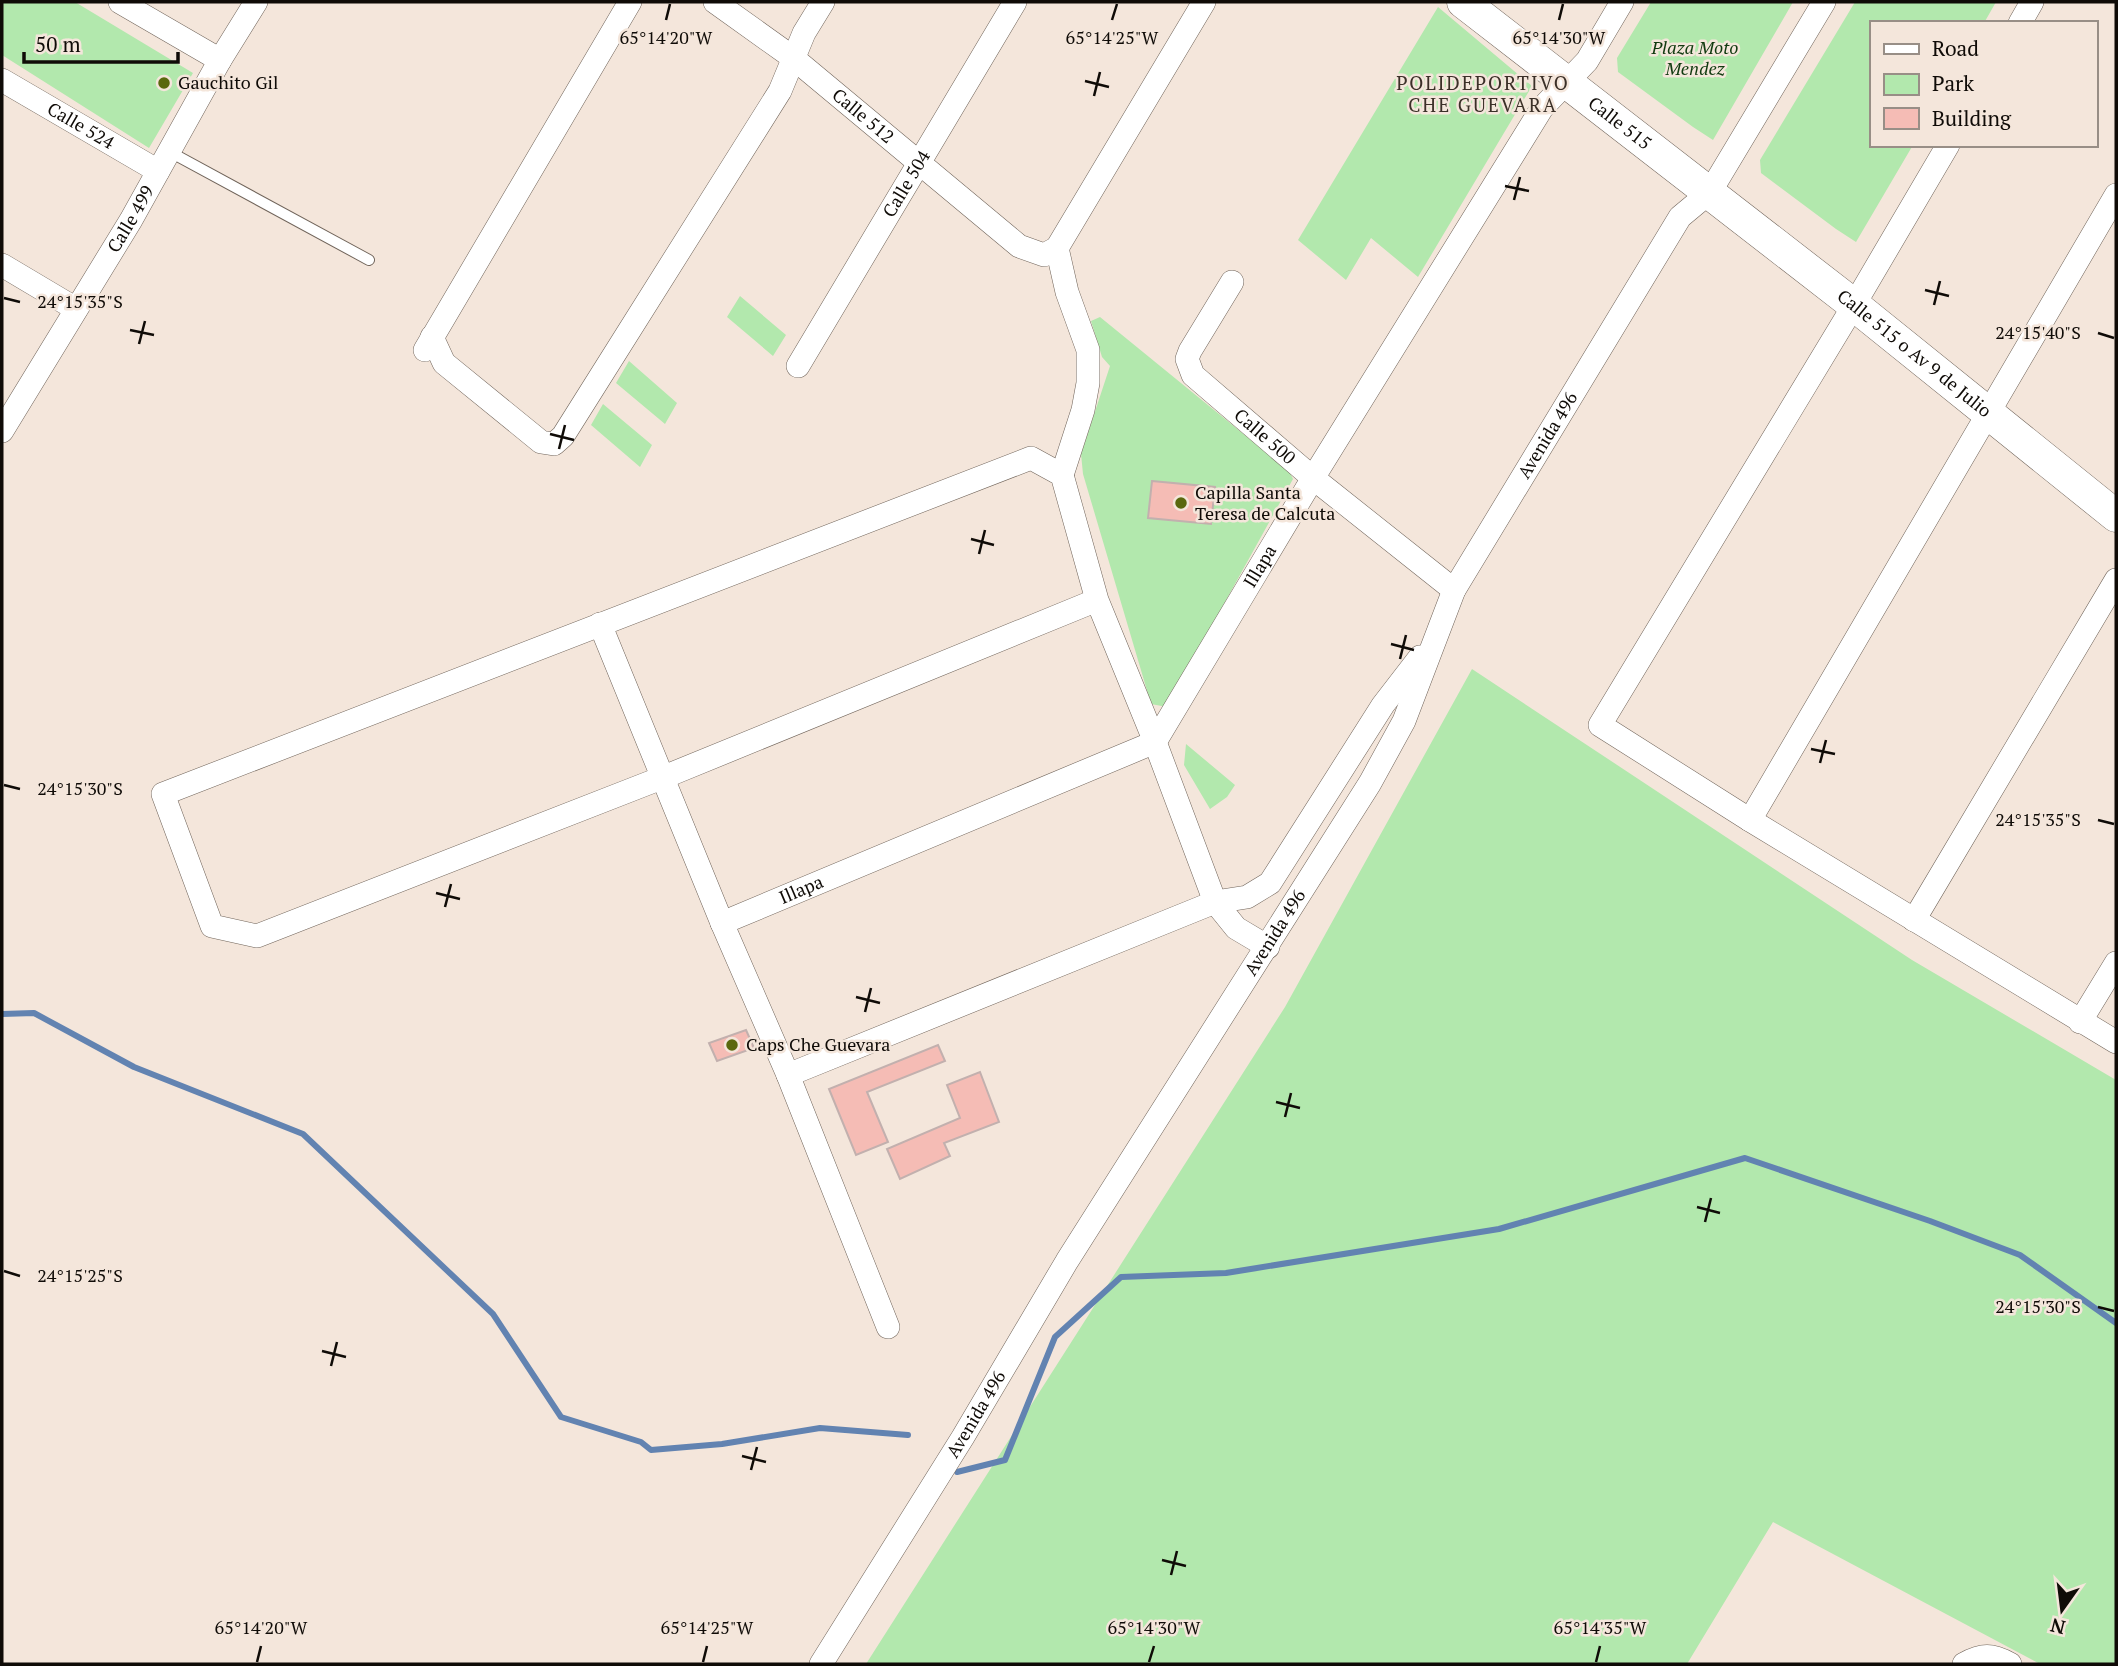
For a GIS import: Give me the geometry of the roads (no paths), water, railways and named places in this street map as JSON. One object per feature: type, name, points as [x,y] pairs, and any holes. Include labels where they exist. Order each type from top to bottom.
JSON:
[{"type":"street","points":[[120,2],[220,60]]},
{"type":"street","name":"Calle 499","points":[[2,431],[131,219],[220,60],[256,2]]},
{"type":"street","points":[[630,2],[428,345],[444,363],[541,442],[554,444],[563,436],[780,92],[792,57],[823,2]]},
{"type":"street","name":"Calle 512","points":[[715,2],[792,57],[1019,246],[1050,251]]},
{"type":"street","name":"Calle 504","points":[[798,366],[1015,2]]},
{"type":"street","points":[[1204,2],[1050,251],[1088,350],[1088,383],[1083,410],[1062,475],[1097,600],[1155,742],[1215,902],[1236,928],[1268,947]]},
{"type":"street","name":"Calle 515","points":[[1463,2],[1710,192]]},
{"type":"street","name":"Illapa","points":[[722,923],[1155,742],[1313,478],[1542,108],[1587,61],[1622,2]]},
{"type":"street","name":"Avenida 496","points":[[821,1664],[963,1437],[1067,1261],[1370,783],[1404,721],[1454,590],[1680,217],[1710,192],[1824,2]]},
{"type":"street","points":[[2021,21],[2032,2]]},
{"type":"street","name":"Calle 524","points":[[2,80],[164,161]]},
{"type":"street","points":[[1947,147],[1600,725],[1750,820],[2116,1042]]},
{"type":"street","name":"Calle 515 o Av 9 de Julio","points":[[1710,192],[2116,515]]},
{"type":"street","points":[[1750,820],[2116,195]]},
{"type":"street","points":[[2,265],[76,309]]},
{"type":"street","name":"Calle 500","points":[[1232,282],[1190,351],[1187,359],[1193,375],[1313,478],[1454,590]]},
{"type":"street","points":[[1062,475],[1031,458],[163,794],[212,926],[257,936],[664,777],[1097,600]]},
{"type":"street","points":[[1914,920],[2116,580]]},
{"type":"street","points":[[600,624],[722,923],[789,1075],[888,1327]]},
{"type":"street","points":[[789,1075],[1215,902],[1247,897],[1270,883],[1383,705],[1437,635]]},
{"type":"street","points":[[2080,1022],[2116,963]]},
{"type":"street","points":[[1964,1664],[1979,1656],[1996,1656],[2010,1664]]},
{"type":"lane","points":[[164,161],[369,260]]},
{"type":"waterway","points":[[2,1014],[34,1013],[134,1067],[303,1134],[493,1314],[561,1417],[641,1442],[651,1450],[722,1444],[820,1428],[908,1435]]},
{"type":"waterway","points":[[957,1472],[1005,1460],[1055,1337],[1121,1277],[1226,1273],[1499,1229],[1745,1158],[1930,1221],[2020,1255],[2116,1323]]},
{"type":"place","name":"Gauchito Gil","points":[[164,83]]},
{"type":"place","name":"Capilla Santa Teresa de Calcuta","points":[[1181,503]]},
{"type":"place","name":"Caps Che Guevara","points":[[732,1045]]},
{"type":"district","name":"POLIDEPORTIVO CHE GUEVARA","points":[[1483,94]]},
{"type":"park label","name":"Plaza Moto Mendez","points":[[1695,58]]}]
